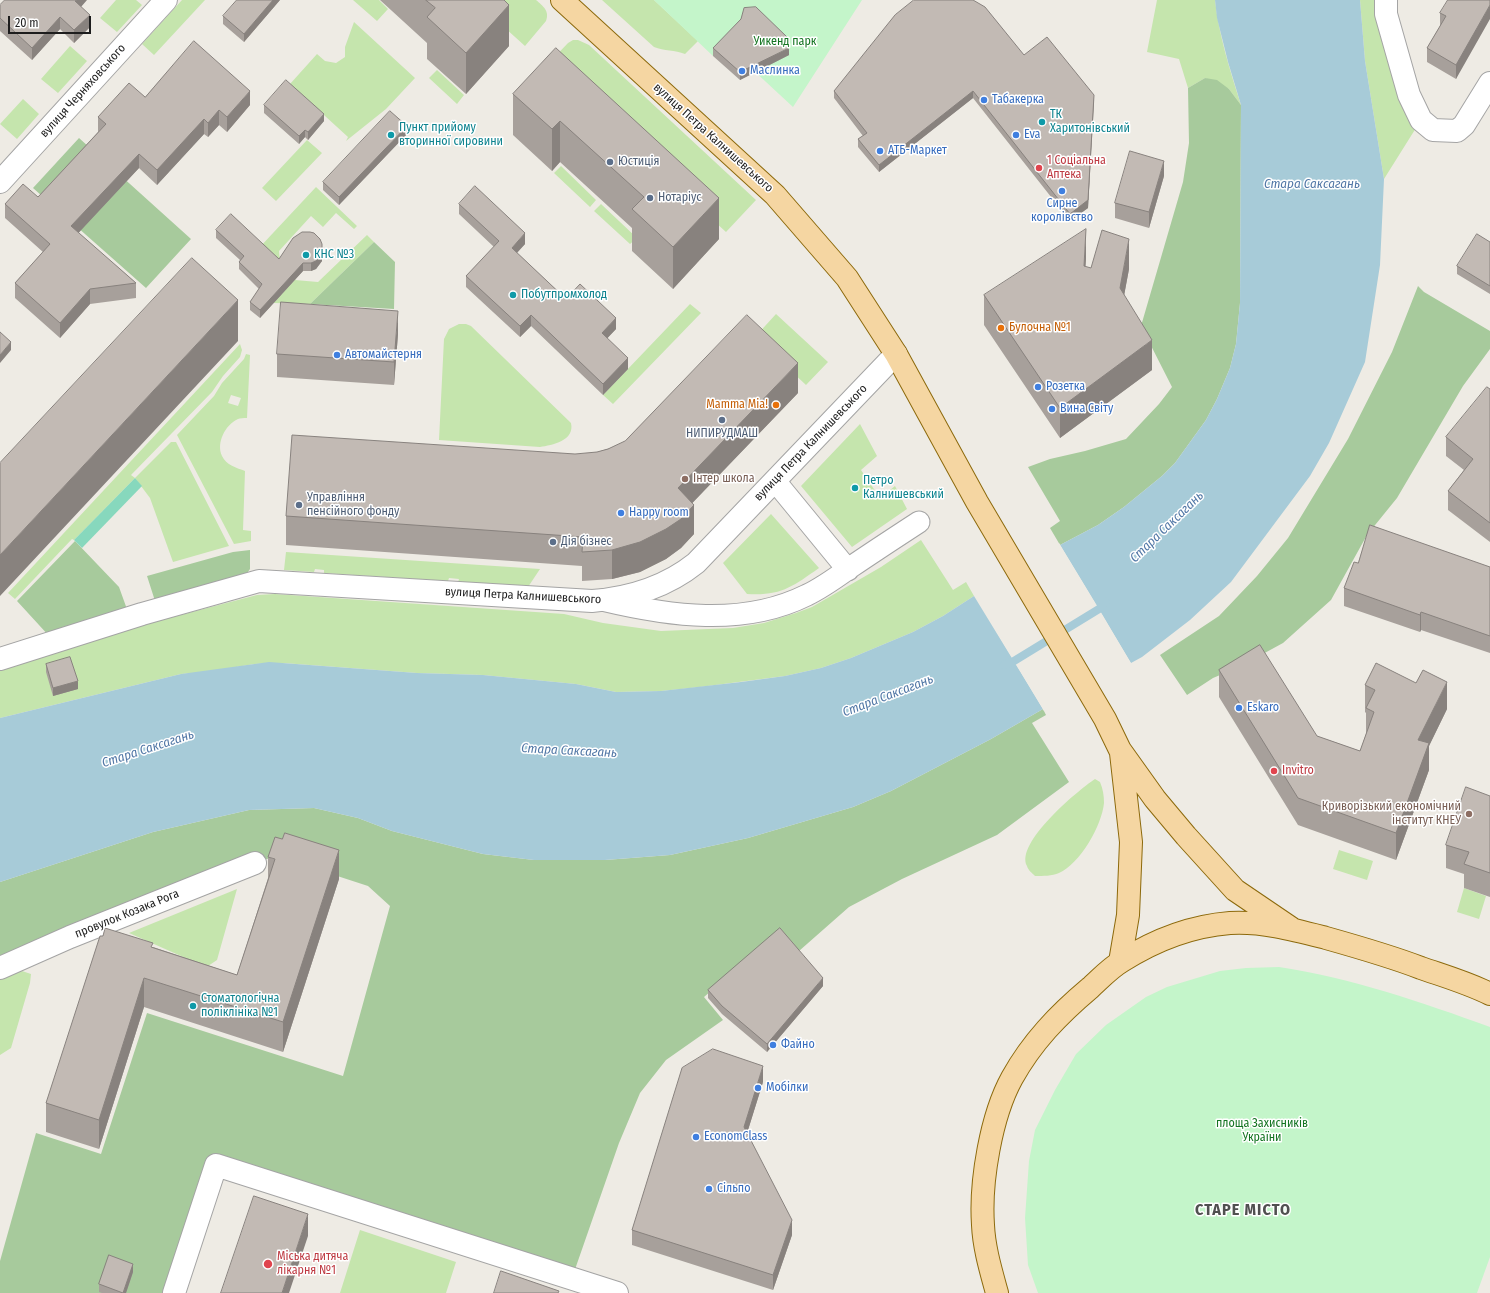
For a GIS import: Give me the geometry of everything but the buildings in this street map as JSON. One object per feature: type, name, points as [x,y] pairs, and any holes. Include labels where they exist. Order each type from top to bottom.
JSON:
[{"type":"main road","name":"вулиця Петра Калнишевського","points":[[562,0],[775,195],[847,278],[896,354]]},
{"type":"main road","points":[[896,354],[977,502],[1105,719],[1120,750],[1155,799],[1235,890],[1291,928]]},
{"type":"main road","points":[[1120,750],[1131,842],[1128,914],[1120,962]]},
{"type":"main road","points":[[997,1293],[992,1276],[983,1225],[983,1205],[987,1153],[1002,1102],[1011,1080],[1023,1060],[1056,1018],[1120,962],[1150,945],[1202,927],[1232,923],[1256,924],[1291,928],[1357,946],[1396,958],[1490,994]]},
{"type":"street","name":"вулиця Черняховського","points":[[0,182],[166,0]]},
{"type":"street","points":[[1386,0],[1386,14],[1409,95],[1421,120],[1433,130],[1457,131],[1464,125],[1490,83]]},
{"type":"street","name":"вулиця Петра Калнишевського","points":[[0,659],[142,614],[258,581],[583,601],[602,600],[633,595],[672,580],[704,554],[896,354]]},
{"type":"street","points":[[775,481],[848,570]]},
{"type":"street","points":[[602,600],[639,609],[678,614],[713,616],[751,613],[780,606],[798,600],[819,588],[919,522]]},
{"type":"street","name":"провулок Козака Рога","points":[[0,968],[65,939],[255,863]]},
{"type":"street","points":[[174,1293],[216,1165],[588,1288],[617,1293]]},
{"type":"green space","points":[[116,0],[136,0],[142,5],[117,32],[100,18]]},
{"type":"green space","points":[[182,0],[205,0],[154,55],[142,44]]},
{"type":"green space","points":[[353,0],[379,0],[388,9],[377,21]]},
{"type":"green space","points":[[474,0],[536,0],[545,9],[547,14],[546,21],[525,46]]},
{"type":"green space","points":[[602,0],[654,0],[698,41],[685,54],[654,47]]},
{"type":"green space","name":"Уикенд парк","points":[[654,0],[862,0],[793,107],[725,44],[713,56]]},
{"type":"green space","points":[[1157,0],[1215,0],[1222,40],[1241,105],[1229,89],[1205,78],[1188,88],[1179,59],[1147,52]]},
{"type":"green space","points":[[1360,0],[1386,0],[1421,120],[1384,179],[1365,61]]},
{"type":"green space","points":[[354,22],[415,78],[386,109],[346,141],[348,137],[290,84],[317,54],[325,61],[336,63],[345,57],[345,47]]},
{"type":"green space","points":[[573,40],[578,40],[589,45],[756,200],[726,232],[545,67],[568,43]]},
{"type":"green space","points":[[70,46],[87,61],[58,93],[41,79]]},
{"type":"green space","points":[[437,70],[464,95],[457,104],[429,78]]},
{"type":"green space","points":[[1205,78],[1217,80],[1229,89],[1241,105],[1240,303],[1236,344],[1230,368],[1206,420],[1175,463],[1162,476],[1124,507],[1098,525],[1060,545],[1050,528],[1060,521],[1028,467],[1050,459],[1126,439],[1159,404],[1172,387],[1141,326],[1183,182],[1189,143],[1188,88]]},
{"type":"green space","points":[[23,99],[39,114],[17,139],[0,124]]},
{"type":"green space","points":[[79,138],[191,239],[146,288],[33,188]]},
{"type":"green space","points":[[307,140],[322,153],[276,201],[262,188]]},
{"type":"green space","points":[[561,166],[596,200],[590,207],[554,173]]},
{"type":"green space","points":[[316,187],[357,226],[354,229],[336,213],[323,227],[311,216],[279,251],[282,264],[295,280],[318,282],[367,235],[374,242],[310,304],[274,303],[259,248]]},
{"type":"green space","points":[[601,204],[637,238],[630,244],[594,211]]},
{"type":"green space","points":[[374,242],[395,262],[394,309],[310,304]]},
{"type":"green space","points":[[1418,286],[1424,292],[1490,331],[1490,349],[1463,386],[1397,498],[1367,535],[1331,600],[1283,643],[1239,667],[1213,678],[1187,695],[1160,655],[1219,616],[1257,576],[1288,538],[1348,439],[1392,352]]},
{"type":"green space","points":[[690,304],[701,313],[613,404],[603,395]]},
{"type":"green space","points":[[776,314],[828,362],[806,385],[755,337]]},
{"type":"green space","points":[[459,324],[471,326],[571,423],[570,434],[566,438],[562,441],[540,447],[439,440],[444,339],[449,329]]},
{"type":"green space","points":[[240,344],[242,350],[240,357],[223,376],[212,392],[131,475],[135,478],[74,540],[72,539],[15,599],[8,593]]},
{"type":"green space","points":[[246,354],[250,355],[247,418],[238,419],[229,425],[223,435],[220,446],[220,451],[226,462],[245,471],[243,530],[251,531],[251,541],[234,544],[177,435],[214,396],[222,383],[244,359]],"holes":[[[231,395],[241,398],[238,406],[228,403]]]},
{"type":"green space","points":[[860,424],[877,456],[861,470],[880,498],[895,486],[907,509],[852,547],[801,486]]},
{"type":"green space","points":[[171,442],[176,442],[229,546],[173,562],[150,498],[135,478]]},
{"type":"green space","points":[[135,478],[142,486],[82,548],[74,540]]},
{"type":"green space","points":[[771,514],[819,568],[793,585],[778,592],[747,594],[723,563]]},
{"type":"green space","points":[[921,540],[953,590],[966,582],[974,596],[943,616],[913,632],[851,658],[821,668],[785,676],[661,691],[616,692],[576,684],[483,675],[417,673],[283,663],[254,664],[208,672],[181,674],[0,718],[0,671],[146,624],[257,595],[275,594],[564,614],[603,623],[661,631],[733,628],[764,623],[812,607],[881,567]]},
{"type":"green space","points":[[75,541],[119,587],[128,612],[50,637],[17,601]]},
{"type":"green space","points":[[250,550],[250,569],[245,576],[156,604],[147,576],[233,552]]},
{"type":"green space","points":[[286,552],[540,569],[528,587],[458,582],[459,579],[449,578],[448,581],[324,573],[324,570],[315,569],[314,572],[284,570]]},
{"type":"green space","points":[[1043,709],[1046,715],[1032,723],[1069,782],[997,835],[902,879],[849,907],[799,951],[781,930],[704,997],[723,1020],[666,1060],[640,1093],[619,1143],[572,1278],[216,1165],[174,1293],[0,1293],[0,1261],[36,1133],[101,1154],[147,1013],[343,1076],[390,906],[368,886],[276,856],[255,863],[0,968],[0,882],[153,832],[249,810],[314,808],[358,818],[392,831],[483,854],[534,860],[605,860],[670,855],[748,838],[853,807],[891,791],[991,739]]},
{"type":"green space","points":[[1095,779],[1100,782],[1104,803],[1099,822],[1089,843],[1075,861],[1059,873],[1053,875],[1035,876],[1027,866],[1026,856],[1030,844],[1038,832],[1062,806]]},
{"type":"green space","points":[[1339,850],[1373,861],[1367,880],[1333,869]]},
{"type":"green space","points":[[1464,888],[1486,896],[1479,919],[1457,912]]},
{"type":"green space","points":[[237,889],[217,960],[208,966],[199,964],[129,933]]},
{"type":"green space","name":"площа Захисників України","points":[[1279,967],[1360,984],[1490,1027],[1490,1257],[1477,1293],[1038,1293],[1028,1265],[1025,1218],[1029,1161],[1035,1130],[1055,1090],[1076,1054],[1106,1025],[1146,997],[1167,987],[1220,971],[1246,968]]},
{"type":"green space","points":[[22,971],[31,974],[30,983],[11,1048],[0,1055],[0,979]]},
{"type":"green space","points":[[360,1230],[456,1262],[446,1293],[340,1293]]},
{"type":"water","name":"Стара Саксагань","points":[[1215,0],[1360,0],[1365,61],[1384,179],[1380,265],[1365,362],[1329,443],[1310,476],[1231,582],[1190,620],[1142,657],[1131,663],[1060,545],[1098,525],[1124,507],[1162,476],[1175,463],[1206,420],[1230,368],[1236,344],[1240,303],[1241,105],[1217,18]]},
{"type":"water","points":[[974,596],[1043,709],[991,739],[891,791],[853,807],[748,838],[670,855],[605,860],[534,860],[483,854],[392,831],[358,818],[314,808],[249,810],[153,832],[0,882],[0,718],[181,674],[269,662],[417,673],[483,675],[576,684],[616,692],[661,691],[741,682],[785,676],[821,668],[851,658],[913,632],[943,616]]},
{"type":"pier","points":[[1059,543],[1099,609],[1132,665],[1058,546]]},
{"type":"pier","points":[[974,594],[1045,708],[1044,711]]},
{"type":"waterway","name":"Стара Саксагань","points":[[1004,665],[1014,661],[1099,609],[1106,602]]},
{"type":"place","name":"Маслинка","points":[[742,71]]},
{"type":"place","name":"Табакерка","points":[[984,100]]},
{"type":"place","name":"ТК Харитонівський","points":[[1042,122]]},
{"type":"place","name":"Пункт прийому вторинної сировини","points":[[391,135]]},
{"type":"place","name":"Eva","points":[[1016,135]]},
{"type":"place","name":"АТБ-Маркет","points":[[880,151]]},
{"type":"place","name":"Юстиція","points":[[610,162]]},
{"type":"place","name":"1 Соціальна Аптека","points":[[1039,168]]},
{"type":"place","name":"Сирне королівство","points":[[1062,191]]},
{"type":"place","name":"Нотарiус","points":[[650,198]]},
{"type":"place","name":"КНС №3","points":[[306,255]]},
{"type":"place","name":"Побутпромхолод","points":[[513,295]]},
{"type":"place","name":"Булочна №1","points":[[1001,328]]},
{"type":"place","name":"Автомайстерня","points":[[337,355]]},
{"type":"place","name":"Розетка","points":[[1038,387]]},
{"type":"place","name":"Mamma Mia!","points":[[776,405]]},
{"type":"place","name":"Вина Світу","points":[[1052,409]]},
{"type":"place","name":"НИПИРУДМАШ","points":[[722,420]]},
{"type":"place","name":"Інтер школа","points":[[685,479]]},
{"type":"place","name":"Петро Калнишевський","points":[[855,488]]},
{"type":"place","name":"Управління пенсійного фонду","points":[[299,505]]},
{"type":"place","name":"Happy room","points":[[621,513]]},
{"type":"place","name":"Дія бізнес","points":[[553,542]]},
{"type":"place","name":"Eskaro","points":[[1239,708]]},
{"type":"place","name":"Invitro","points":[[1274,771]]},
{"type":"place","name":"Криворізький економічний інститут КНЕУ","points":[[1469,814]]},
{"type":"place","name":"Стоматологічна поліклініка №1","points":[[193,1006]]},
{"type":"place","name":"Файно","points":[[773,1045]]},
{"type":"place","name":"Мобілки","points":[[758,1088]]},
{"type":"place","name":"EconomClass","points":[[696,1137]]},
{"type":"place","name":"Сільпо","points":[[709,1189]]},
{"type":"place","name":"Міська дитяча лікарня №1","points":[[268,1264]]},
{"type":"district","name":"СТАРЕ МІСТО","points":[[1243,1211]]}]
